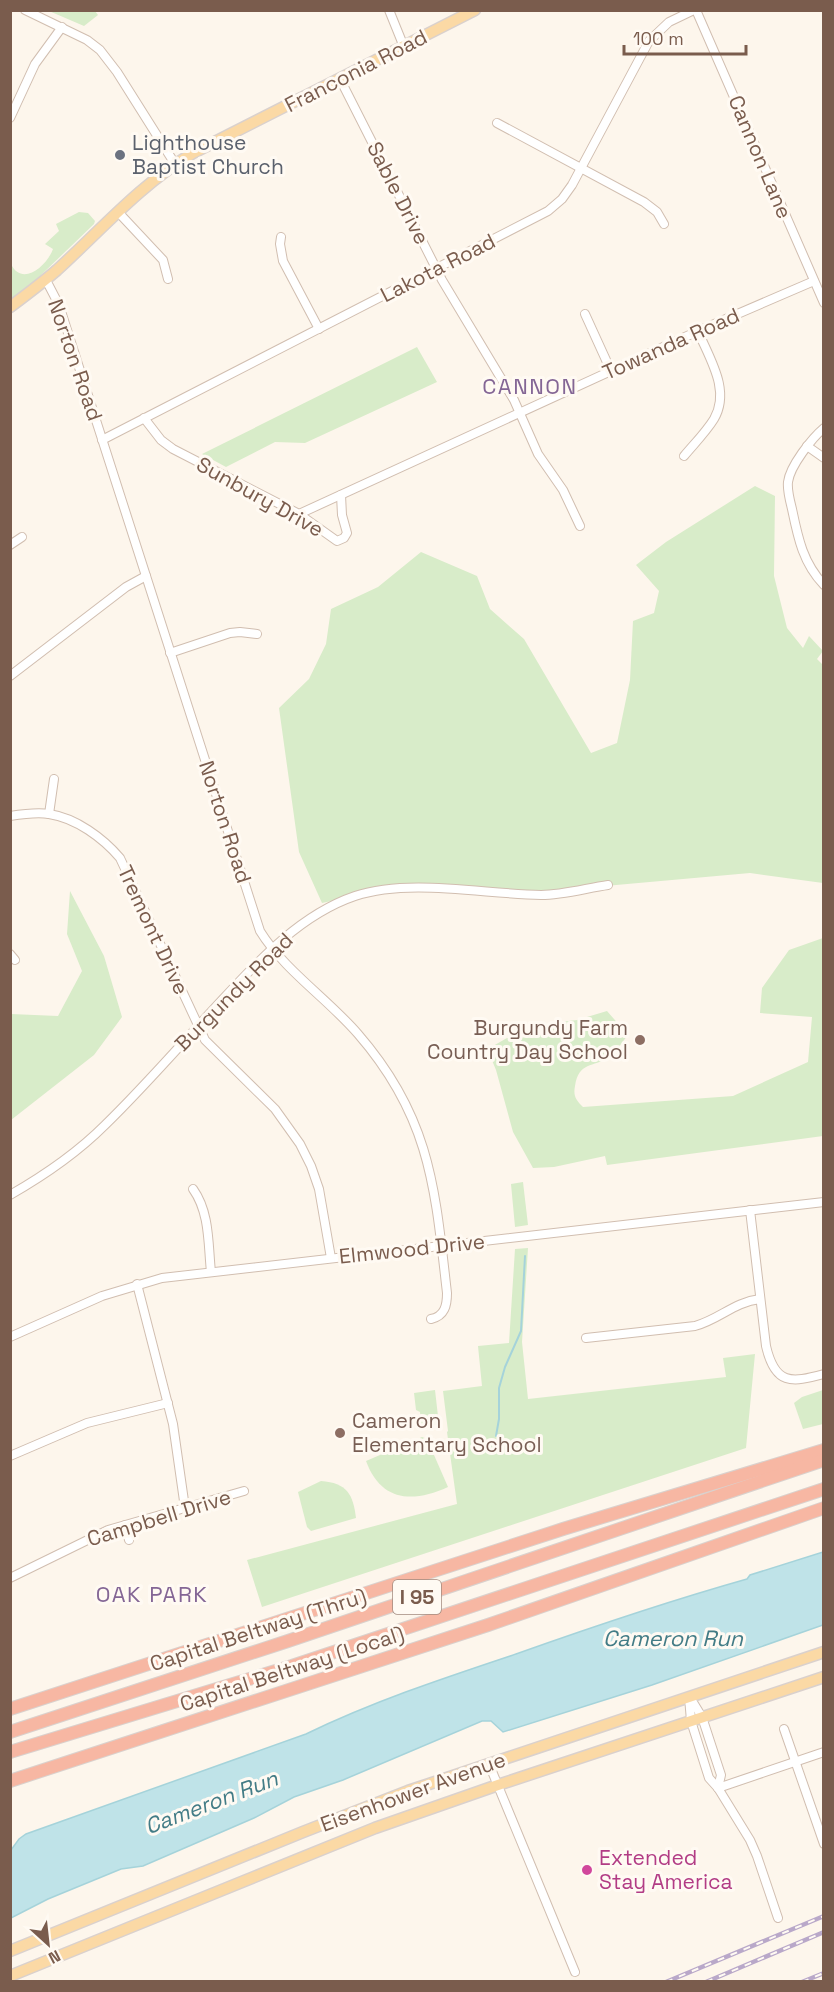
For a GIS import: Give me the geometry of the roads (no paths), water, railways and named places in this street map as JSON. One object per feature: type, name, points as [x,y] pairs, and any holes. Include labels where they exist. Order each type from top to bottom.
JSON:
[{"type":"highway","name":"I 95","points":[[10,1709],[563,1529],[824,1450]]},
{"type":"highway","name":"Capital Beltway (Thru)","points":[[10,1732],[299,1638],[824,1460]]},
{"type":"highway","name":"Capital Beltway (Thru)","points":[[10,1752],[292,1666],[824,1489]]},
{"type":"highway","name":"Capital Beltway (Local)","points":[[10,1781],[478,1629],[824,1508]]},
{"type":"highway","points":[[10,1787],[99,1751]]},
{"type":"main road","name":"Franconia Road","points":[[10,308],[46,280],[144,188],[192,153],[475,10]]},
{"type":"main road","name":"Eisenhower Avenue","points":[[10,1951],[331,1821],[489,1764],[824,1652]]},
{"type":"main road","name":"Eisenhower Avenue","points":[[10,1976],[335,1843],[498,1785],[824,1677]]},
{"type":"street","points":[[25,10],[87,40],[106,56],[175,164]]},
{"type":"street","points":[[389,10],[404,47]]},
{"type":"street","name":"Lakota Road","points":[[102,440],[548,211],[566,194],[649,41],[669,22],[695,10]]},
{"type":"street","name":"Cannon Lane","points":[[695,10],[824,303]]},
{"type":"street","points":[[10,118],[35,64],[62,27]]},
{"type":"street","name":"Sable Drive","points":[[340,79],[436,269],[514,400],[538,454],[563,490],[580,526]]},
{"type":"street","points":[[497,123],[645,202],[657,212],[664,224]]},
{"type":"street","points":[[118,212],[163,260],[168,279]]},
{"type":"street","points":[[281,237],[280,244],[284,261],[319,329]]},
{"type":"street","name":"Norton Road","points":[[46,280],[58,305],[257,923],[273,948],[358,1034],[382,1064],[400,1093],[416,1126],[428,1162],[436,1198],[447,1303],[442,1313],[437,1318],[431,1319]]},
{"type":"street","name":"Towanda Road","points":[[299,514],[698,331],[814,281]]},
{"type":"street","points":[[585,314],[611,371]]},
{"type":"street","points":[[684,456],[712,421],[720,401],[721,391],[717,377],[698,331]]},
{"type":"street","name":"Sunbury Drive","points":[[144,418],[155,434],[173,449],[299,514],[333,539],[340,540],[347,533],[342,516],[341,495]]},
{"type":"street","points":[[824,428],[807,446],[791,472],[788,487],[798,543],[809,565],[824,585]]},
{"type":"street","points":[[807,446],[824,458]]},
{"type":"street","points":[[10,545],[22,537]]},
{"type":"street","points":[[10,676],[126,587],[146,576]]},
{"type":"street","points":[[170,653],[230,633],[257,634]]},
{"type":"street","points":[[50,814],[54,778]]},
{"type":"street","name":"Tremont Drive","points":[[10,816],[50,814],[88,830],[106,843],[120,858],[197,1027],[206,1040],[275,1109],[300,1144],[319,1189],[331,1258]]},
{"type":"street","name":"Burgundy Road","points":[[10,1195],[37,1180],[82,1147],[273,948],[316,916],[347,899],[382,890],[414,887],[540,895],[608,885]]},
{"type":"street","points":[[193,1189],[202,1201],[205,1212],[211,1272]]},
{"type":"street","name":"Elmwood Drive","points":[[10,1337],[102,1296],[162,1278],[824,1202]]},
{"type":"street","points":[[750,1210],[766,1346],[770,1361],[783,1377],[795,1381],[824,1374]]},
{"type":"street","points":[[137,1284],[168,1403],[185,1508]]},
{"type":"street","points":[[586,1338],[695,1326],[708,1322],[743,1302],[760,1299]]},
{"type":"street","points":[[10,1456],[87,1423],[168,1403]]},
{"type":"street","name":"Campbell Drive","points":[[10,1578],[90,1537],[244,1491]]},
{"type":"street","points":[[124,1525],[129,1540]]},
{"type":"street","points":[[689,1696],[702,1717],[721,1775],[718,1788]]},
{"type":"street","points":[[689,1696],[691,1721],[709,1778],[718,1788],[757,1856],[778,1917]]},
{"type":"street","points":[[784,1729],[824,1844]]},
{"type":"street","points":[[718,1788],[824,1752]]},
{"type":"street","points":[[489,1764],[575,1972]]},
{"type":"water","name":"Cameron Run","points":[[823,1552],[823,1625],[652,1685],[503,1732],[491,1721],[482,1721],[343,1780],[294,1797],[254,1818],[143,1866],[121,1869],[48,1899],[11,1918],[11,1850],[26,1834],[306,1734],[357,1711],[436,1681]]},
{"type":"waterway","points":[[496,1436],[499,1419],[499,1388],[505,1367],[521,1331],[525,1256]]},
{"type":"railway","points":[[666,1982],[824,1916]]},
{"type":"railway","points":[[706,1982],[824,1932]]},
{"type":"railway","points":[[802,1982],[824,1973]]},
{"type":"place","name":"Lighthouse Baptist Church","points":[[120,155]]},
{"type":"place","name":"Burgundy Farm Country Day School","points":[[640,1040]]},
{"type":"place","name":"Cameron Elementary School","points":[[340,1433]]},
{"type":"place","name":"Extended Stay America","points":[[587,1870]]},
{"type":"district","name":"CANNON","points":[[530,386]]},
{"type":"district","name":"OAK PARK","points":[[152,1594]]}]
